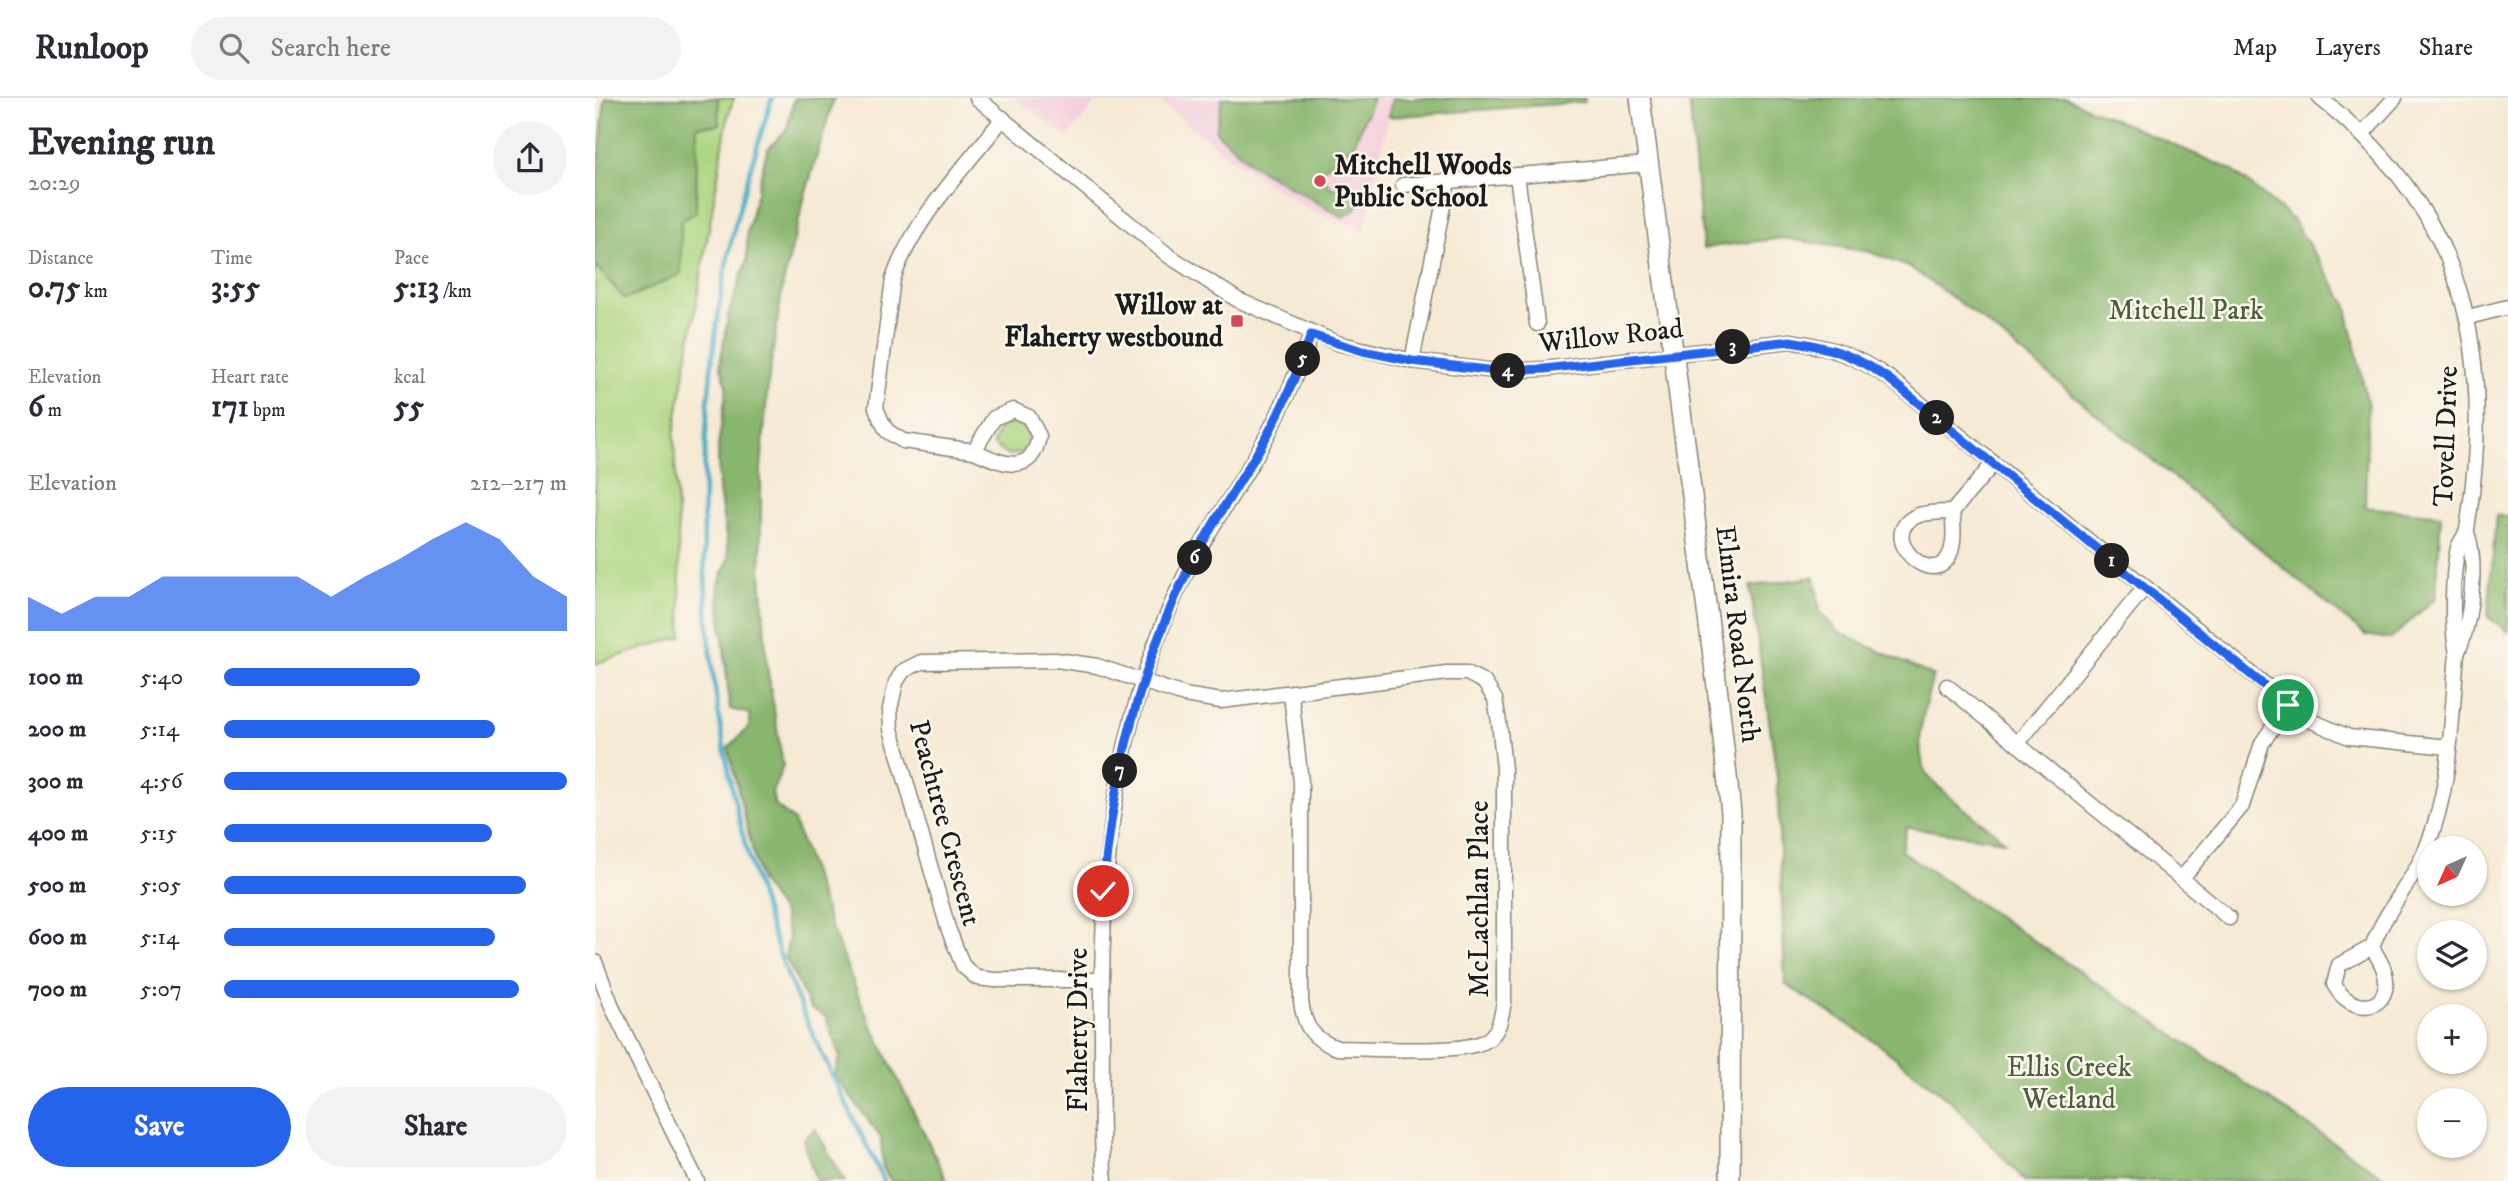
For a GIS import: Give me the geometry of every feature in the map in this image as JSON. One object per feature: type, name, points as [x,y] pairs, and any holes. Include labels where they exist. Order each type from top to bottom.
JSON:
[{"type":"main road","name":"Elmira Road North","points":[[1640,98],[1719,702],[1731,813],[1730,1181]]},
{"type":"street","name":"Willow Road","points":[[977,98],[1170,256],[1238,300],[1311,335],[1363,351],[1412,361],[1496,371],[1544,369],[1790,341],[1824,346],[1856,357],[1889,379],[2288,705],[2320,727],[2349,737],[2449,747]]},
{"type":"street","name":"Tovell Drive","points":[[2320,98],[2362,134],[2393,166],[2423,208],[2451,265],[2468,317],[2476,393],[2467,533],[2473,550],[2466,636],[2458,653],[2443,797],[2425,851],[2377,931],[2372,947]]},
{"type":"street","points":[[2362,134],[2395,98]]},
{"type":"street","points":[[974,451],[988,427],[1002,412],[1013,410],[1029,417],[1039,436],[1035,452],[1020,463],[1006,464],[974,451],[902,441],[887,431],[876,408],[893,279],[900,260],[915,231],[1003,118]]},
{"type":"street","points":[[1403,185],[1647,164]]},
{"type":"street","points":[[1517,175],[1537,324]]},
{"type":"street","points":[[1412,361],[1448,181]]},
{"type":"street","points":[[2468,317],[2508,307]]},
{"type":"street","name":"Flaherty Drive","points":[[1104,1181],[1101,980],[1103,891],[1113,797],[1145,680],[1186,574],[1227,499],[1268,435],[1285,401],[1311,335]]},
{"type":"street","points":[[1952,512],[1955,547],[1947,560],[1931,567],[1915,563],[1905,551],[1902,537],[1907,524],[1918,516],[1952,512],[1993,464]]},
{"type":"street","points":[[2018,744],[2145,587]]},
{"type":"street","name":"Peachtree Crescent","points":[[1101,980],[995,980],[977,978],[963,966],[948,928],[891,729],[891,694],[895,682],[911,666],[936,661],[1056,660],[1097,666],[1145,680]]},
{"type":"street","name":"McLachlan Place","points":[[1145,680],[1184,695],[1221,701],[1467,673],[1484,682],[1495,699],[1504,769],[1504,1002],[1499,1026],[1486,1041],[1455,1048],[1337,1048],[1321,1042],[1310,1033],[1303,1018],[1301,1001],[1301,782],[1291,695]]},
{"type":"street","points":[[1947,685],[2229,918]]},
{"type":"street","points":[[2182,878],[2242,806],[2267,732],[2288,705]]},
{"type":"street","points":[[595,962],[613,1009],[697,1181]]},
{"type":"shaded area","points":[[1016,98],[1099,98],[1067,138]]},
{"type":"shaded area","name":"Mitchell Woods Public School","points":[[1156,98],[1392,98],[1365,231],[1304,207],[1225,154]]},
{"type":"green space","points":[[605,98],[734,98],[728,116],[674,435],[682,636],[595,664],[595,205]]},
{"type":"green space","points":[[605,98],[718,98],[719,125],[697,126],[696,212],[681,221],[681,274],[625,299],[595,265],[595,201]]},
{"type":"green space","points":[[794,98],[834,98],[804,199],[783,284],[768,383],[761,469],[761,574],[767,666],[783,765],[772,794],[775,805],[794,821],[863,1007],[947,1181],[891,1181],[883,1168],[881,1138],[835,1075],[840,1056],[826,1017],[810,1008],[785,956],[789,937],[782,912],[760,881],[728,748],[749,727],[750,714],[730,709],[718,587],[729,557],[719,490],[718,446],[727,386],[720,364],[729,312],[747,260],[747,232],[767,150],[787,129]]},
{"type":"green space","name":"Mitchell Woods Public School","points":[[1222,98],[1373,98],[1354,144],[1320,172],[1331,188],[1350,186],[1362,197],[1356,209],[1343,217],[1254,166],[1216,132]]},
{"type":"green space","points":[[1392,98],[1585,98],[1584,102],[1389,117]]},
{"type":"green space","name":"Mitchell Park","points":[[1689,98],[2066,98],[2232,170],[2292,219],[2346,303],[2368,406],[2365,507],[2441,515],[2436,597],[2391,639],[2365,635],[1974,313],[1911,268],[1870,252],[1783,238],[1703,248]]},
{"type":"green space","points":[[1016,422],[1027,431],[1028,443],[1020,453],[1007,455],[993,444],[999,428]]},
{"type":"green space","points":[[2496,515],[2508,517],[2508,632],[2488,617]]},
{"type":"green space","name":"Ellis Creek Wetland","points":[[1815,577],[1820,612],[1838,632],[1933,676],[1920,737],[1922,762],[1926,773],[1950,797],[2005,841],[1907,827],[1901,851],[2390,1181],[2025,1181],[1953,1103],[1877,1043],[1785,984],[1777,776],[1750,586]]},
{"type":"green space","points":[[815,1129],[845,1181],[816,1181],[803,1140]]},
{"type":"waterway","points":[[772,98],[731,241],[711,374],[705,460],[704,546],[709,632],[719,717],[735,801],[757,884],[795,993],[884,1181]]},
{"type":"place","name":"Mitchell Woods Public School","points":[[1320,181]]},
{"type":"place","name":"Willow at Flaherty westbound","points":[[1237,321]]},
{"type":"route","points":[[1103,891],[1113,797],[1128,737],[1162,631],[1186,574],[1227,499],[1268,435],[1285,401],[1311,335],[1363,351],[1412,361],[1496,371],[1544,369],[1790,341],[1824,346],[1856,357],[1889,379],[2288,705]]}]
